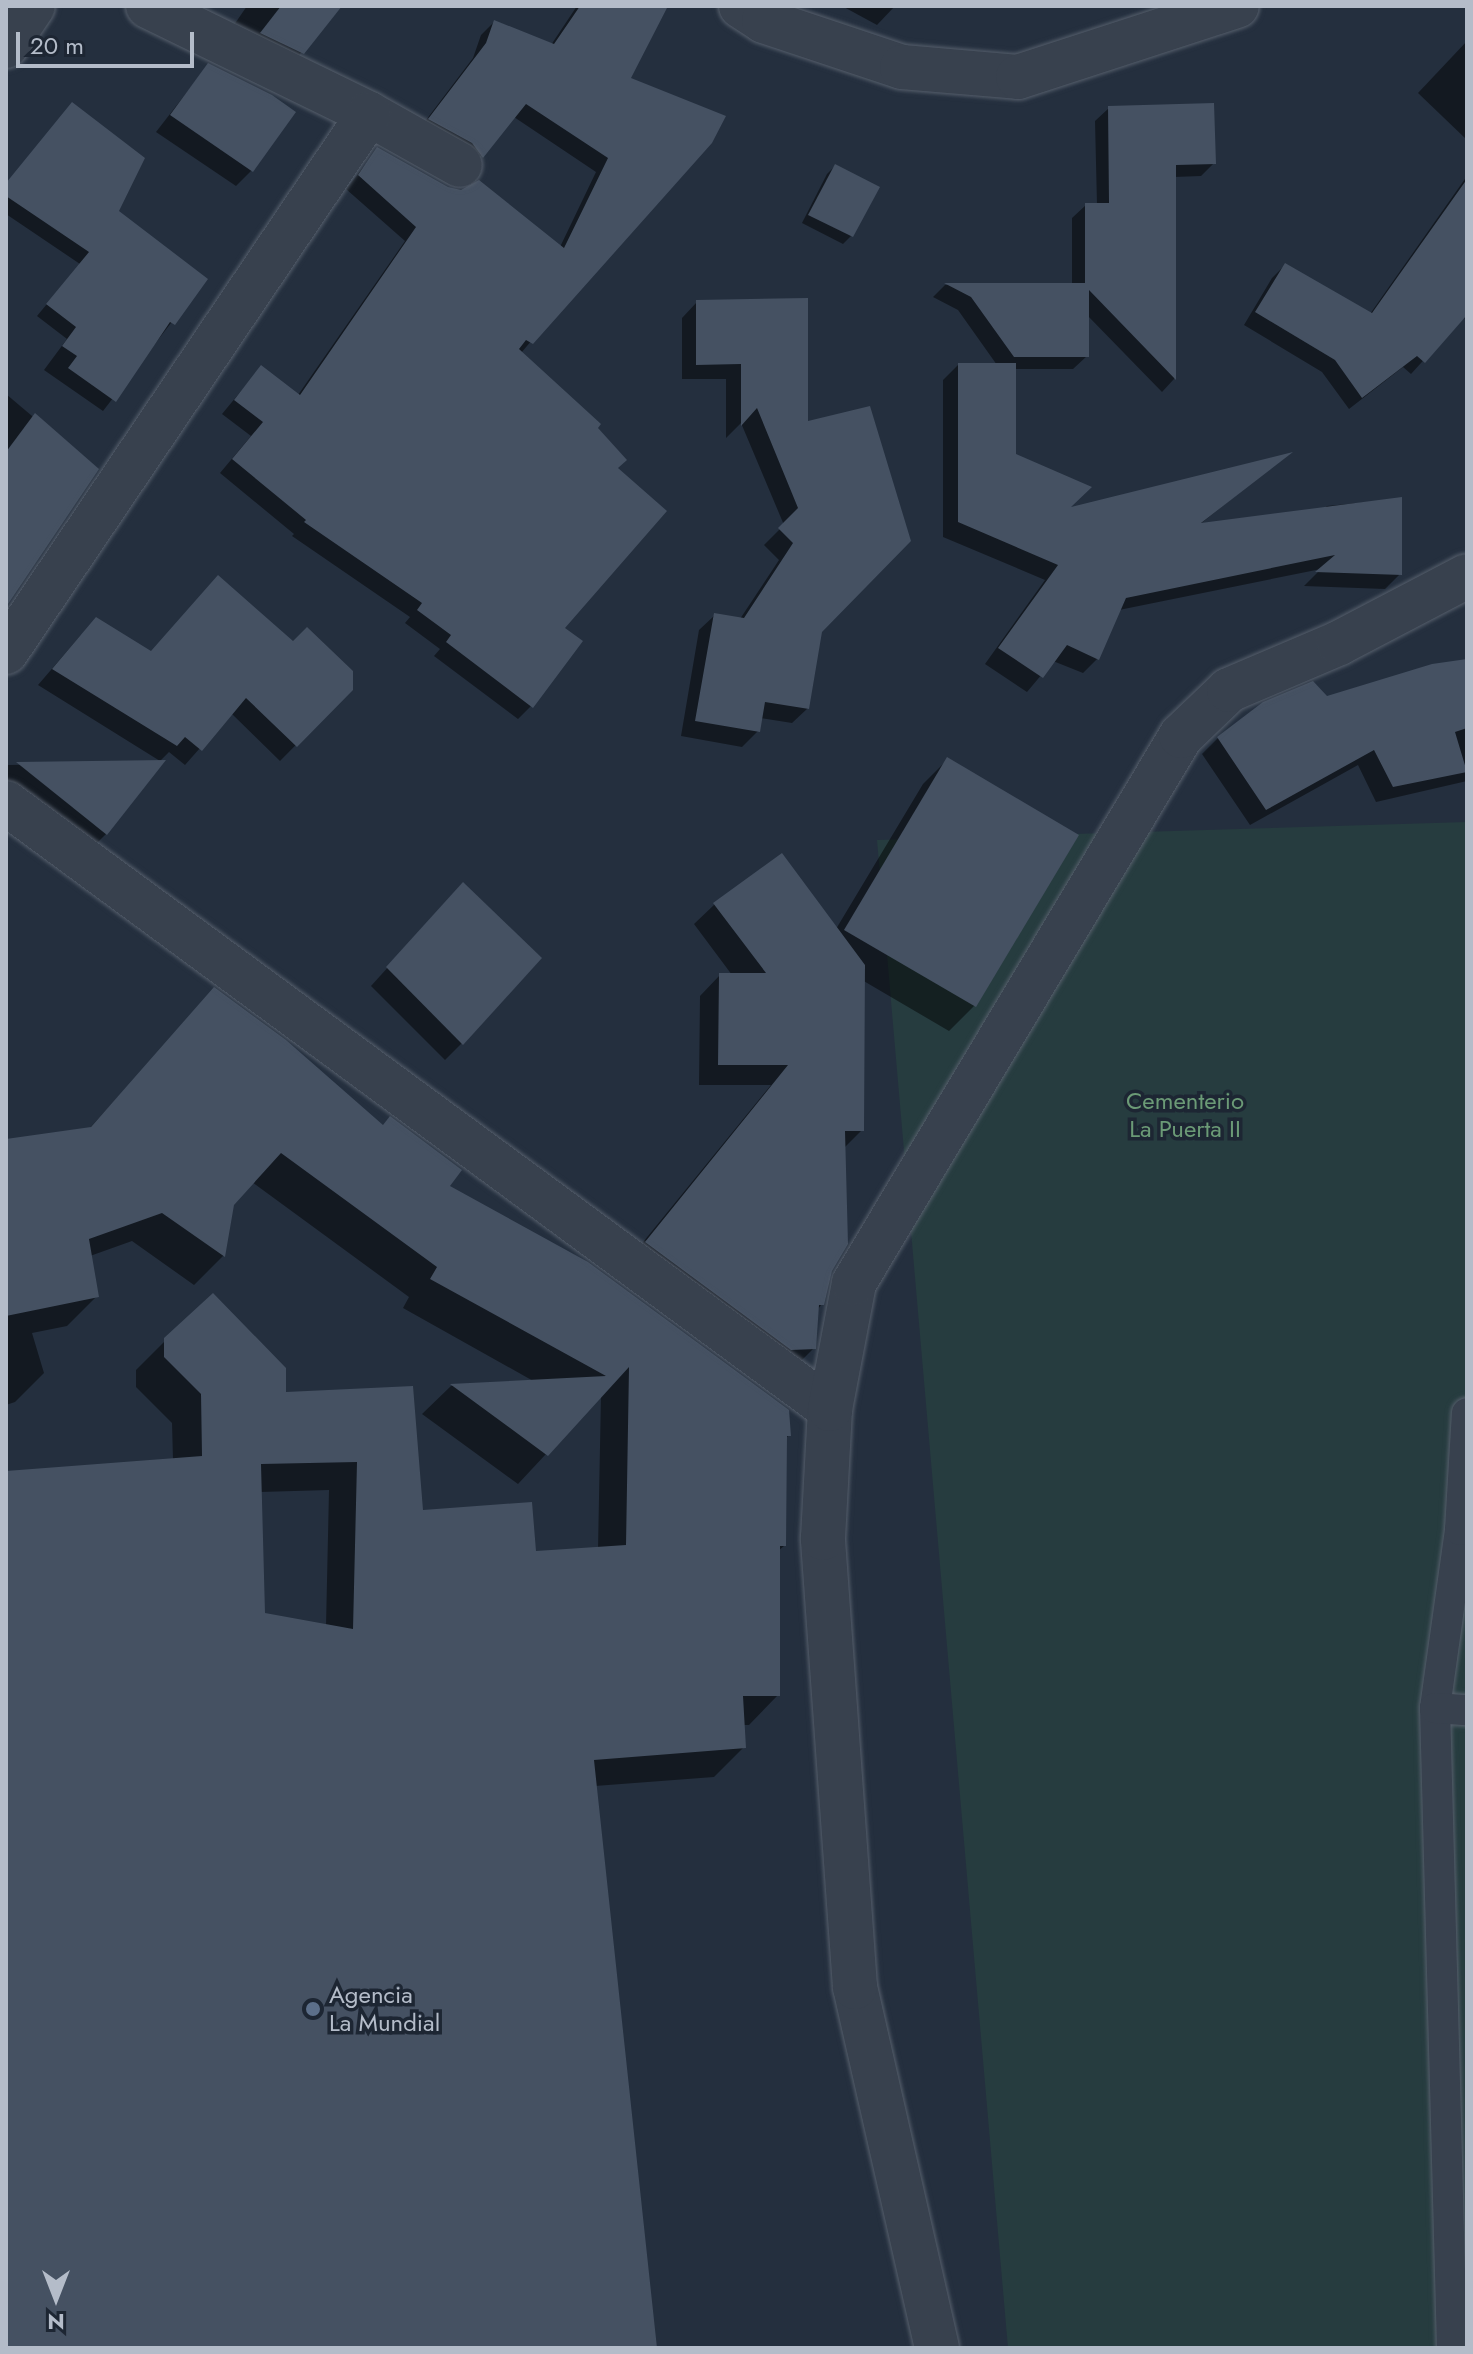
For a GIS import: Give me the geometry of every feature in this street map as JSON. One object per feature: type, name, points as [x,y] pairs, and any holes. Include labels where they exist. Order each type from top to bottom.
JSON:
[{"type":"street","points":[[6,46],[33,6]]},
{"type":"street","points":[[148,6],[369,114],[460,165]]},
{"type":"street","points":[[741,6],[764,21],[902,67],[1018,77],[1237,6]]},
{"type":"street","points":[[6,652],[369,114]]},
{"type":"street","points":[[937,2348],[855,1987],[823,1538],[830,1409],[854,1283],[1181,736],[1229,690],[1339,643],[1467,576]]},
{"type":"street","points":[[6,803],[830,1409]]},
{"type":"lane","points":[[1452,2348],[1435,1708],[1460,1530],[1467,1413]]},
{"type":"lane","points":[[1435,1708],[1467,1710]]},
{"type":"green space","name":"Cementerio La Puerta II","points":[[1467,822],[1467,2348],[1008,2348],[877,840]]},
{"type":"building","points":[[281,6],[342,6],[304,54],[260,33]]},
{"type":"building","points":[[580,6],[668,6],[631,78],[726,116],[712,143],[533,344],[526,340],[519,349],[601,424],[598,428],[627,460],[618,468],[667,511],[565,628],[583,641],[533,708],[446,642],[451,635],[417,610],[422,603],[304,522],[306,520],[232,459],[263,422],[234,400],[261,365],[300,395],[416,227],[358,175],[377,147],[448,187],[461,190],[479,180],[564,248],[608,158],[526,104],[483,158],[472,143],[428,119],[486,43],[494,20],[554,44]]},
{"type":"building","points":[[208,63],[272,95],[296,112],[253,172],[170,115]]},
{"type":"building","points":[[72,102],[145,158],[119,211],[208,279],[175,325],[170,322],[116,402],[68,368],[77,356],[62,346],[76,327],[46,304],[89,252],[6,196],[6,183]]},
{"type":"building","points":[[1214,103],[1216,164],[1176,165],[1176,380],[1089,290],[1089,357],[1014,357],[971,297],[944,283],[1085,283],[1085,203],[1109,203],[1108,106]]},
{"type":"building","points":[[835,164],[880,187],[853,237],[808,215]]},
{"type":"building","points":[[1467,179],[1467,315],[1425,363],[1417,356],[1362,398],[1335,360],[1255,312],[1285,263],[1372,313]]},
{"type":"building","points":[[808,298],[808,421],[870,406],[911,541],[822,632],[809,709],[765,702],[760,732],[695,721],[714,613],[744,618],[793,543],[778,528],[798,508],[757,408],[741,426],[741,364],[696,365],[696,300]]},
{"type":"building","points":[[958,363],[1016,363],[1016,454],[1092,487],[1071,507],[1293,452],[1201,523],[1402,497],[1402,575],[1315,572],[1335,555],[1126,598],[1099,660],[1067,645],[1043,678],[998,648],[1058,565],[958,522]]},
{"type":"building","points":[[35,413],[99,469],[6,607],[6,452]]},
{"type":"building","points":[[218,575],[293,641],[307,627],[353,671],[353,690],[297,747],[246,698],[202,751],[185,737],[177,746],[52,669],[96,617],[151,651]]},
{"type":"building","points":[[1467,659],[1467,728],[1455,732],[1467,772],[1393,787],[1374,750],[1266,810],[1217,737],[1263,702],[1313,681],[1327,696],[1432,664]]},
{"type":"building","points":[[947,757],[1079,835],[976,1007],[844,930]]},
{"type":"building","points":[[166,760],[107,835],[16,762]]},
{"type":"building","points":[[782,853],[865,965],[864,1131],[845,1131],[848,1244],[832,1271],[824,1305],[819,1305],[816,1349],[791,1350],[645,1242],[788,1065],[718,1065],[719,973],[766,973],[713,903]]},
{"type":"building","points":[[463,882],[542,958],[463,1045],[386,967]]},
{"type":"building","name":"Agencia La Mundial","points":[[214,987],[286,1040],[383,1125],[390,1116],[462,1170],[450,1186],[588,1262],[789,1410],[791,1436],[787,1436],[786,1546],[780,1546],[780,1696],[743,1696],[746,1748],[594,1760],[657,2348],[6,2348],[6,1471],[202,1456],[201,1394],[164,1357],[164,1338],[213,1293],[286,1368],[286,1392],[413,1386],[423,1510],[532,1502],[536,1551],[626,1545],[629,1367],[548,1456],[450,1384],[606,1376],[430,1279],[437,1267],[281,1153],[234,1205],[225,1257],[162,1213],[89,1239],[99,1297],[6,1316],[6,1139],[91,1127]],"holes":[[[357,1462],[353,1629],[265,1613],[261,1464]]]},
{"type":"place","name":"Agencia La Mundial","points":[[313,2009]]}]
